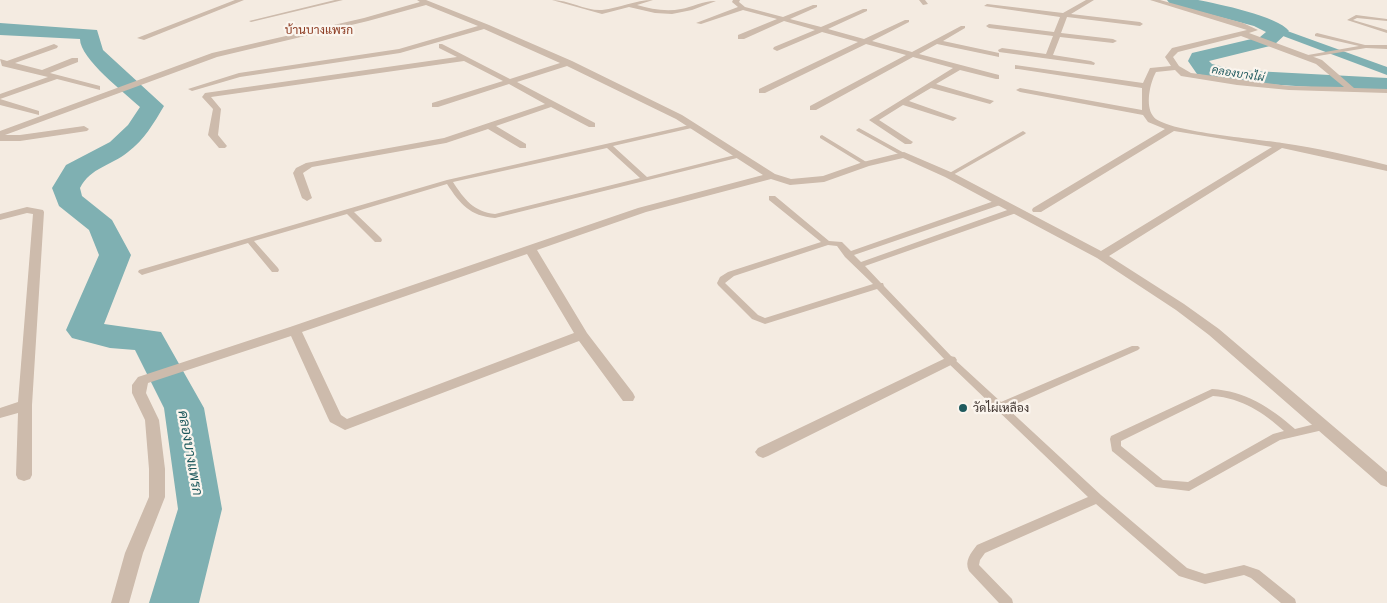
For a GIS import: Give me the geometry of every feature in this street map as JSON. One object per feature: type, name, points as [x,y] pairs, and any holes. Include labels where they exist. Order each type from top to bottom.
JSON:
[{"type":"street","points":[[141,38],[240,0]]},
{"type":"street","points":[[555,0],[602,12],[650,0]]},
{"type":"street","points":[[567,4],[581,0]]},
{"type":"street","points":[[737,0],[735,2],[737,5],[744,8],[996,77]]},
{"type":"street","points":[[1049,57],[1064,15],[1091,0]]},
{"type":"street","points":[[1153,0],[1241,24],[1254,30],[1175,50],[1169,57],[1176,68],[1188,74]]},
{"type":"street","points":[[0,136],[119,89],[215,55],[366,20],[422,1]]},
{"type":"street","points":[[184,58],[275,34],[340,21],[422,1],[486,26],[679,117],[771,176],[790,182],[824,179],[866,164],[904,155],[949,175],[1101,256],[1214,332],[1387,480]]},
{"type":"street","points":[[631,6],[672,14],[687,11],[713,1]]},
{"type":"street","points":[[741,37],[814,6]]},
{"type":"street","points":[[987,6],[1140,24]]},
{"type":"street","points":[[699,24],[744,8]]},
{"type":"street","points":[[778,49],[865,10]]},
{"type":"street","points":[[762,91],[907,21]]},
{"type":"street","points":[[192,89],[239,75],[400,50],[486,26]]},
{"type":"street","points":[[989,26],[1113,41]]},
{"type":"street","points":[[813,108],[934,40],[963,27]]},
{"type":"street","points":[[1244,34],[1319,62],[1350,88]]},
{"type":"street","points":[[934,40],[999,53],[1091,62]]},
{"type":"street","points":[[2,63],[54,46]]},
{"type":"street","points":[[442,46],[592,125]]},
{"type":"street","points":[[222,146],[213,136],[217,110],[206,97],[208,94],[466,58]]},
{"type":"street","points":[[42,73],[75,60]]},
{"type":"street","points":[[2,63],[97,88]]},
{"type":"street","points":[[436,104],[569,64]]},
{"type":"street","points":[[908,142],[873,120],[959,67]]},
{"type":"street","points":[[1018,67],[1147,86]]},
{"type":"street","points":[[1146,113],[1149,74],[1153,70],[1176,68]]},
{"type":"street","points":[[1149,74],[1188,74],[1246,84],[1387,91]]},
{"type":"street","points":[[0,97],[56,77]]},
{"type":"street","points":[[929,85],[990,101]]},
{"type":"street","points":[[1020,90],[1146,113],[1157,124],[1173,128],[1280,145],[1387,168]]},
{"type":"street","points":[[0,102],[36,113]]},
{"type":"street","points":[[902,102],[953,118]]},
{"type":"street","points":[[307,198],[298,173],[299,170],[309,165],[446,140],[491,127],[552,104]]},
{"type":"street","points":[[491,127],[523,146]]},
{"type":"street","points":[[1037,210],[1173,128]]},
{"type":"street","points":[[0,136],[20,138],[84,129]]},
{"type":"street","points":[[1101,256],[1280,145]]},
{"type":"street","points":[[120,603],[134,553],[157,497],[157,469],[152,420],[139,393],[139,385],[143,380],[192,362],[295,330],[642,210],[771,176]]},
{"type":"street","points":[[0,217],[34,210],[39,212],[25,405],[24,476]]},
{"type":"street","points":[[530,249],[582,335],[628,397]]},
{"type":"street","points":[[295,330],[335,418],[345,424],[582,335]]},
{"type":"street","points":[[763,452],[950,360]]},
{"type":"street","points":[[0,413],[25,405]]},
{"type":"lane","points":[[251,21],[340,0]]},
{"type":"lane","points":[[1387,20],[1356,16],[1349,20],[1387,32]]},
{"type":"lane","points":[[1317,35],[1366,46],[1387,48]]},
{"type":"lane","points":[[1308,57],[1366,46]]},
{"type":"lane","points":[[1378,54],[1387,48]]},
{"type":"lane","points":[[142,272],[449,182],[694,126]]},
{"type":"lane","points":[[859,130],[904,155]]},
{"type":"lane","points":[[949,175],[1023,133]]},
{"type":"lane","points":[[822,137],[866,164]]},
{"type":"lane","points":[[608,145],[645,179]]},
{"type":"lane","points":[[449,182],[462,202],[473,211],[483,216],[495,216],[739,156]]},
{"type":"lane","points":[[772,198],[826,243]]},
{"type":"lane","points":[[848,255],[1000,202]]},
{"type":"lane","points":[[859,265],[1016,210]]},
{"type":"lane","points":[[349,211],[378,240]]},
{"type":"lane","points":[[249,240],[274,270]]},
{"type":"lane","points":[[880,285],[765,321],[755,318],[721,283],[723,278],[731,274],[826,243],[838,244],[880,285],[950,360],[1097,498],[1184,572],[1205,579],[1244,570],[1255,574],[1290,603]]},
{"type":"lane","points":[[1000,407],[1135,348]]},
{"type":"lane","points":[[1294,434],[1278,419],[1257,404],[1223,392],[1212,392],[1115,439],[1116,448],[1160,484],[1189,487],[1276,437],[1294,434],[1323,426]]},
{"type":"lane","points":[[1007,603],[973,567],[974,558],[980,549],[1097,498]]},
{"type":"waterway","name":"คลองบางไผ่","points":[[1176,0],[1261,22],[1279,31],[1267,41],[1199,57],[1198,61],[1205,69],[1235,76],[1387,85]]},
{"type":"waterway","name":"คลองบางแพรก","points":[[0,29],[90,34],[90,45],[94,53],[152,106],[137,130],[119,147],[75,171],[66,188],[69,200],[102,226],[115,255],[84,330],[110,337],[148,340],[184,408],[200,509],[174,603]]},
{"type":"waterway","points":[[1279,31],[1387,71]]},
{"type":"place","name":"วัดไผ่เหลือง","points":[[963,408]]},
{"type":"district","name":"บ้านบางแพรก","points":[[319,30]]}]
